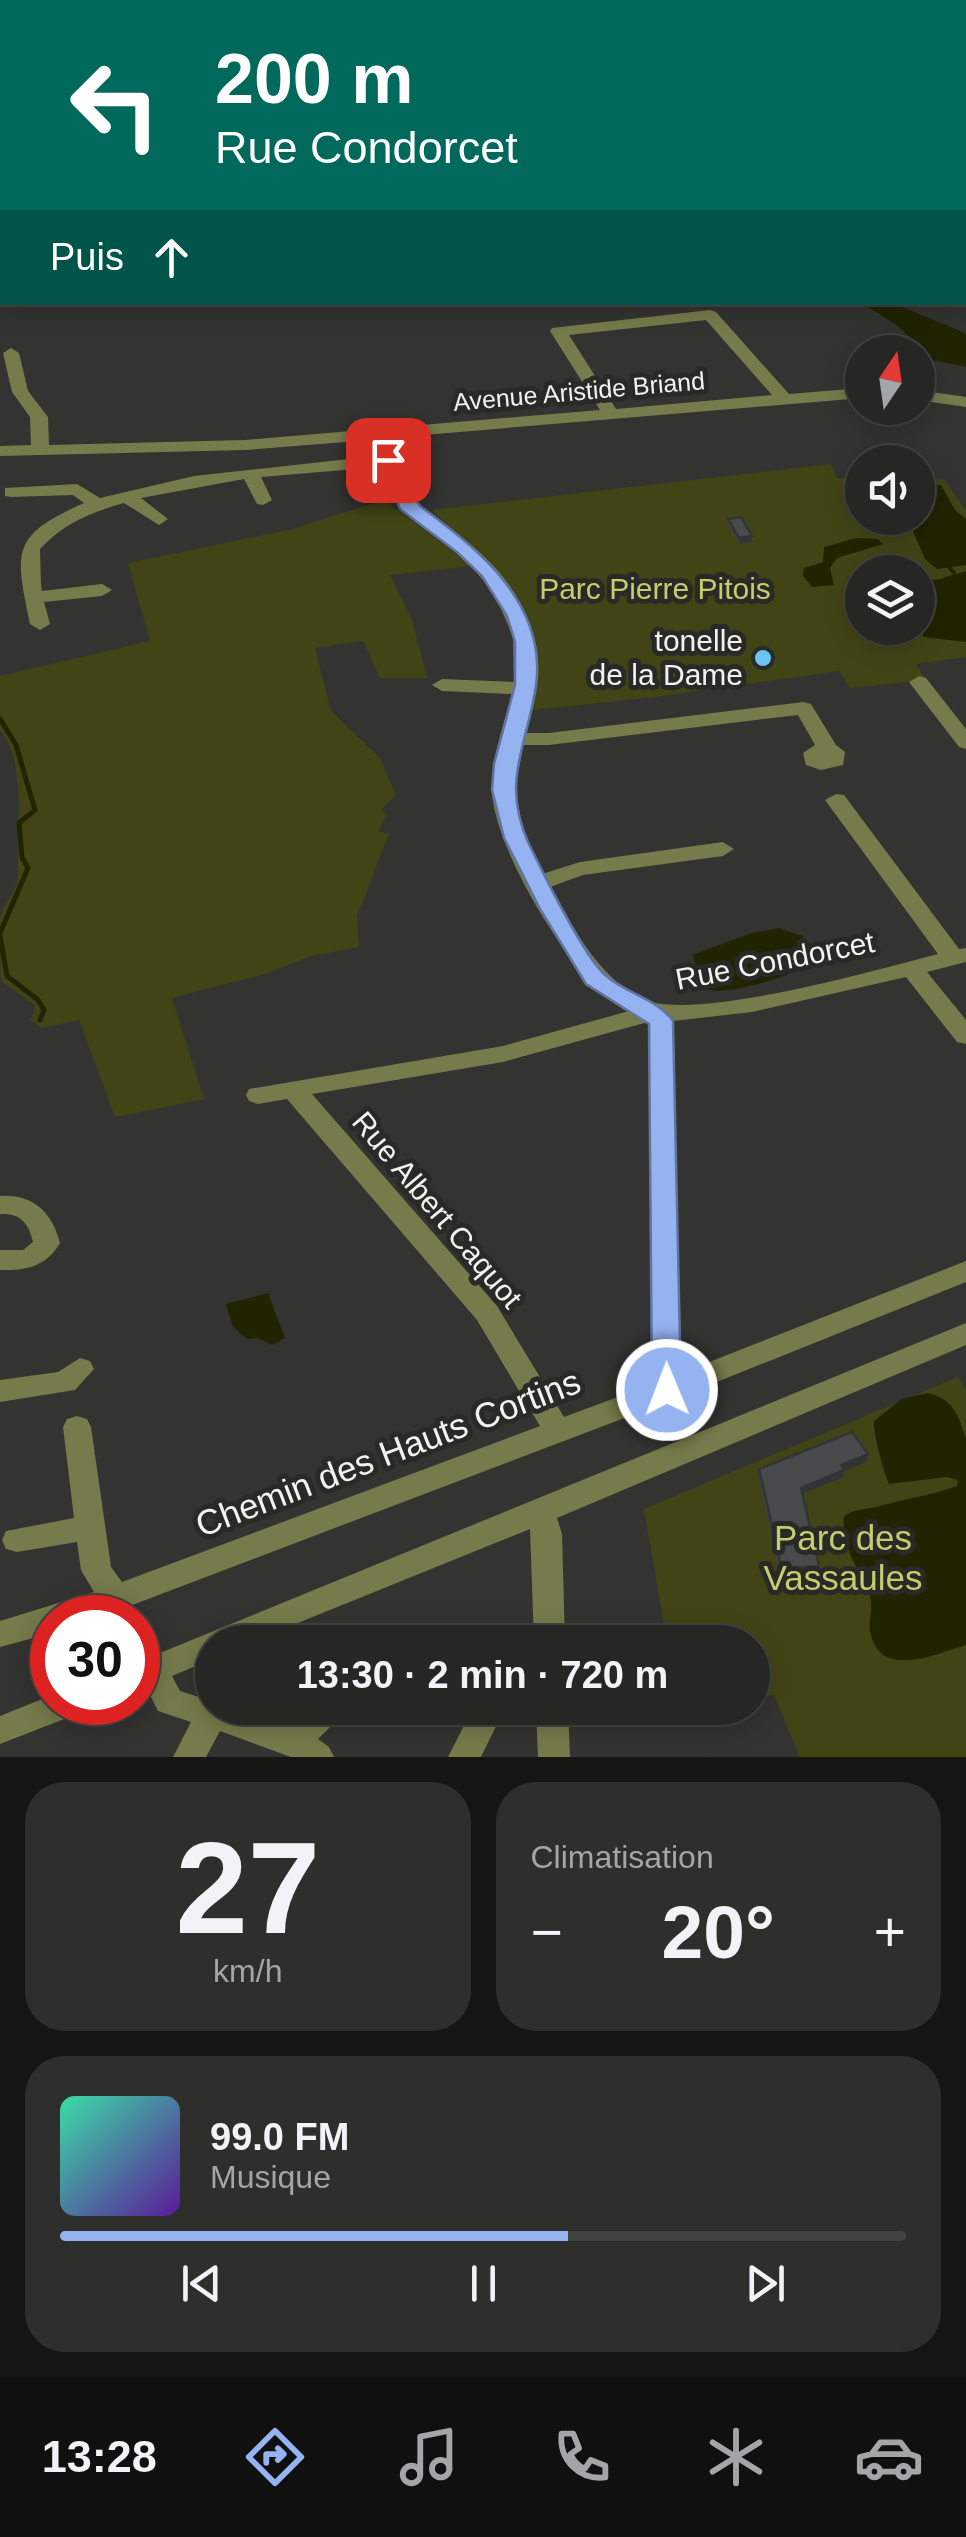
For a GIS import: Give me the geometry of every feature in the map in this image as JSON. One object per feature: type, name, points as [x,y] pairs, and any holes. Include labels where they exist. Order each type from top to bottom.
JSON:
[{"type":"street","points":[[611,414],[558,331],[710,315],[784,399]]},
{"type":"street","points":[[11,353],[20,392],[39,417],[40,449]]},
{"type":"street","name":"Avenue Aristide Briand","points":[[0,450],[204,447],[845,394]]},
{"type":"street","points":[[935,397],[966,402]]},
{"type":"street","name":"Rue Condorcet","points":[[378,434],[406,505],[465,548],[504,594],[525,642],[525,689],[503,790],[507,813],[538,884],[595,979],[652,1013],[724,1008],[959,956]]},
{"type":"street","points":[[40,624],[28,564],[37,540],[58,522],[127,496],[171,485],[388,460]]},
{"type":"street","points":[[251,474],[263,500]]},
{"type":"street","points":[[10,492],[78,489],[100,506]]},
{"type":"street","points":[[127,496],[159,519]]},
{"type":"street","points":[[35,598],[102,590]]},
{"type":"street","points":[[920,682],[966,743]]},
{"type":"street","points":[[442,685],[525,689]]},
{"type":"street","points":[[511,740],[549,739],[812,706],[826,746]]},
{"type":"street","points":[[836,800],[959,956]]},
{"type":"street","points":[[538,884],[580,869],[723,849]]},
{"type":"street","points":[[911,968],[966,1036]]},
{"type":"street","points":[[652,1013],[661,1021],[667,1390]]},
{"type":"street","name":"Rue Albert Caquot","points":[[258,1095],[503,1054],[652,1013]]},
{"type":"street","name":"Rue Albert Caquot","points":[[292,1088],[487,1313],[557,1430]]},
{"type":"street","points":[[0,1205],[23,1204],[30,1209],[47,1243],[38,1255],[28,1259],[0,1260]]},
{"type":"street","name":"Chemin des Hauts Cortins","points":[[118,1595],[667,1390],[966,1272]]},
{"type":"street","points":[[261,1625],[966,1333]]},
{"type":"street","points":[[0,1391],[65,1382],[80,1369]]},
{"type":"street","points":[[77,1427],[96,1570],[114,1595]]},
{"type":"street","points":[[540,1511],[547,1534],[550,1625]]},
{"type":"street","points":[[17,1540],[89,1528]]},
{"type":"street","points":[[0,1634],[30,1626]]},
{"type":"street","points":[[160,1667],[195,1652]]},
{"type":"street","points":[[160,1691],[168,1700],[195,1711]]},
{"type":"street","points":[[0,1730],[30,1718]]},
{"type":"street","points":[[189,1757],[207,1725]]},
{"type":"street","points":[[235,1725],[306,1749],[319,1725]]},
{"type":"street","points":[[464,1757],[480,1725]]},
{"type":"street","points":[[553,1725],[554,1757]]},
{"type":"green space","name":"Parc Pierre Pitois","points":[[831,464],[837,478],[845,477],[845,535],[935,535],[935,479],[944,479],[966,511],[966,657],[916,664],[926,680],[850,688],[839,671],[532,710],[535,662],[523,612],[485,560],[432,510]]},
{"type":"green space","points":[[384,500],[472,566],[390,575],[412,620],[427,678],[380,678],[363,641],[315,648],[331,711],[380,758],[396,795],[382,809],[386,816],[378,831],[389,834],[357,916],[359,947],[311,956],[269,973],[172,998],[204,1099],[115,1117],[79,1020],[42,1028],[30,1020],[36,1006],[1,981],[0,918],[17,881],[19,820],[14,760],[0,730],[0,676],[150,641],[128,563],[289,530]]},
{"type":"green space","name":"Parc des Vassaules","points":[[958,1377],[966,1391],[966,1757],[800,1757],[774,1695],[770,1696],[770,1625],[664,1625],[644,1509]]},
{"type":"shaded area","points":[[864,305],[897,305],[963,332],[966,367],[935,361],[935,335],[907,335]]},
{"type":"shaded area","points":[[935,485],[941,485],[955,510],[966,519],[966,565],[937,569],[935,555],[923,555],[914,535],[935,535]]},
{"type":"shaded area","points":[[856,538],[878,539],[883,544],[837,558],[830,568],[834,585],[812,587],[803,576],[804,568],[823,562],[824,547]]},
{"type":"shaded area","points":[[966,571],[966,642],[935,638],[936,580]]},
{"type":"shaded area","points":[[779,928],[803,936],[808,966],[743,988],[706,989],[692,955],[752,933]]},
{"type":"shaded area","points":[[268,1293],[285,1338],[272,1345],[258,1338],[247,1339],[233,1327],[226,1304]]},
{"type":"shaded area","points":[[927,1393],[949,1404],[966,1439],[966,1645],[927,1657],[899,1660],[877,1649],[871,1635],[870,1596],[848,1548],[844,1516],[957,1486],[958,1480],[947,1477],[889,1484],[885,1472],[874,1421],[902,1399]]},
{"type":"building","points":[[741,517],[752,536],[739,538],[728,519]]},
{"type":"building","points":[[852,1432],[868,1454],[841,1465],[844,1470],[801,1488],[819,1566],[782,1569],[759,1469]]},
{"type":"waterway","points":[[950,568],[954,573]]},
{"type":"waterway","points":[[0,719],[16,745],[35,810],[19,823],[22,857],[28,868],[0,933]]},
{"type":"waterway","points":[[0,936],[7,976],[38,1000],[44,1010],[40,1020]]},
{"type":"place","name":"tonelle de la Dame","points":[[763,658]]},
{"type":"route","points":[[388,460],[406,505],[465,548],[489,572],[517,616],[525,642],[526,685],[505,764],[503,790],[516,838],[552,909],[595,979],[661,1021],[667,1390]]}]
